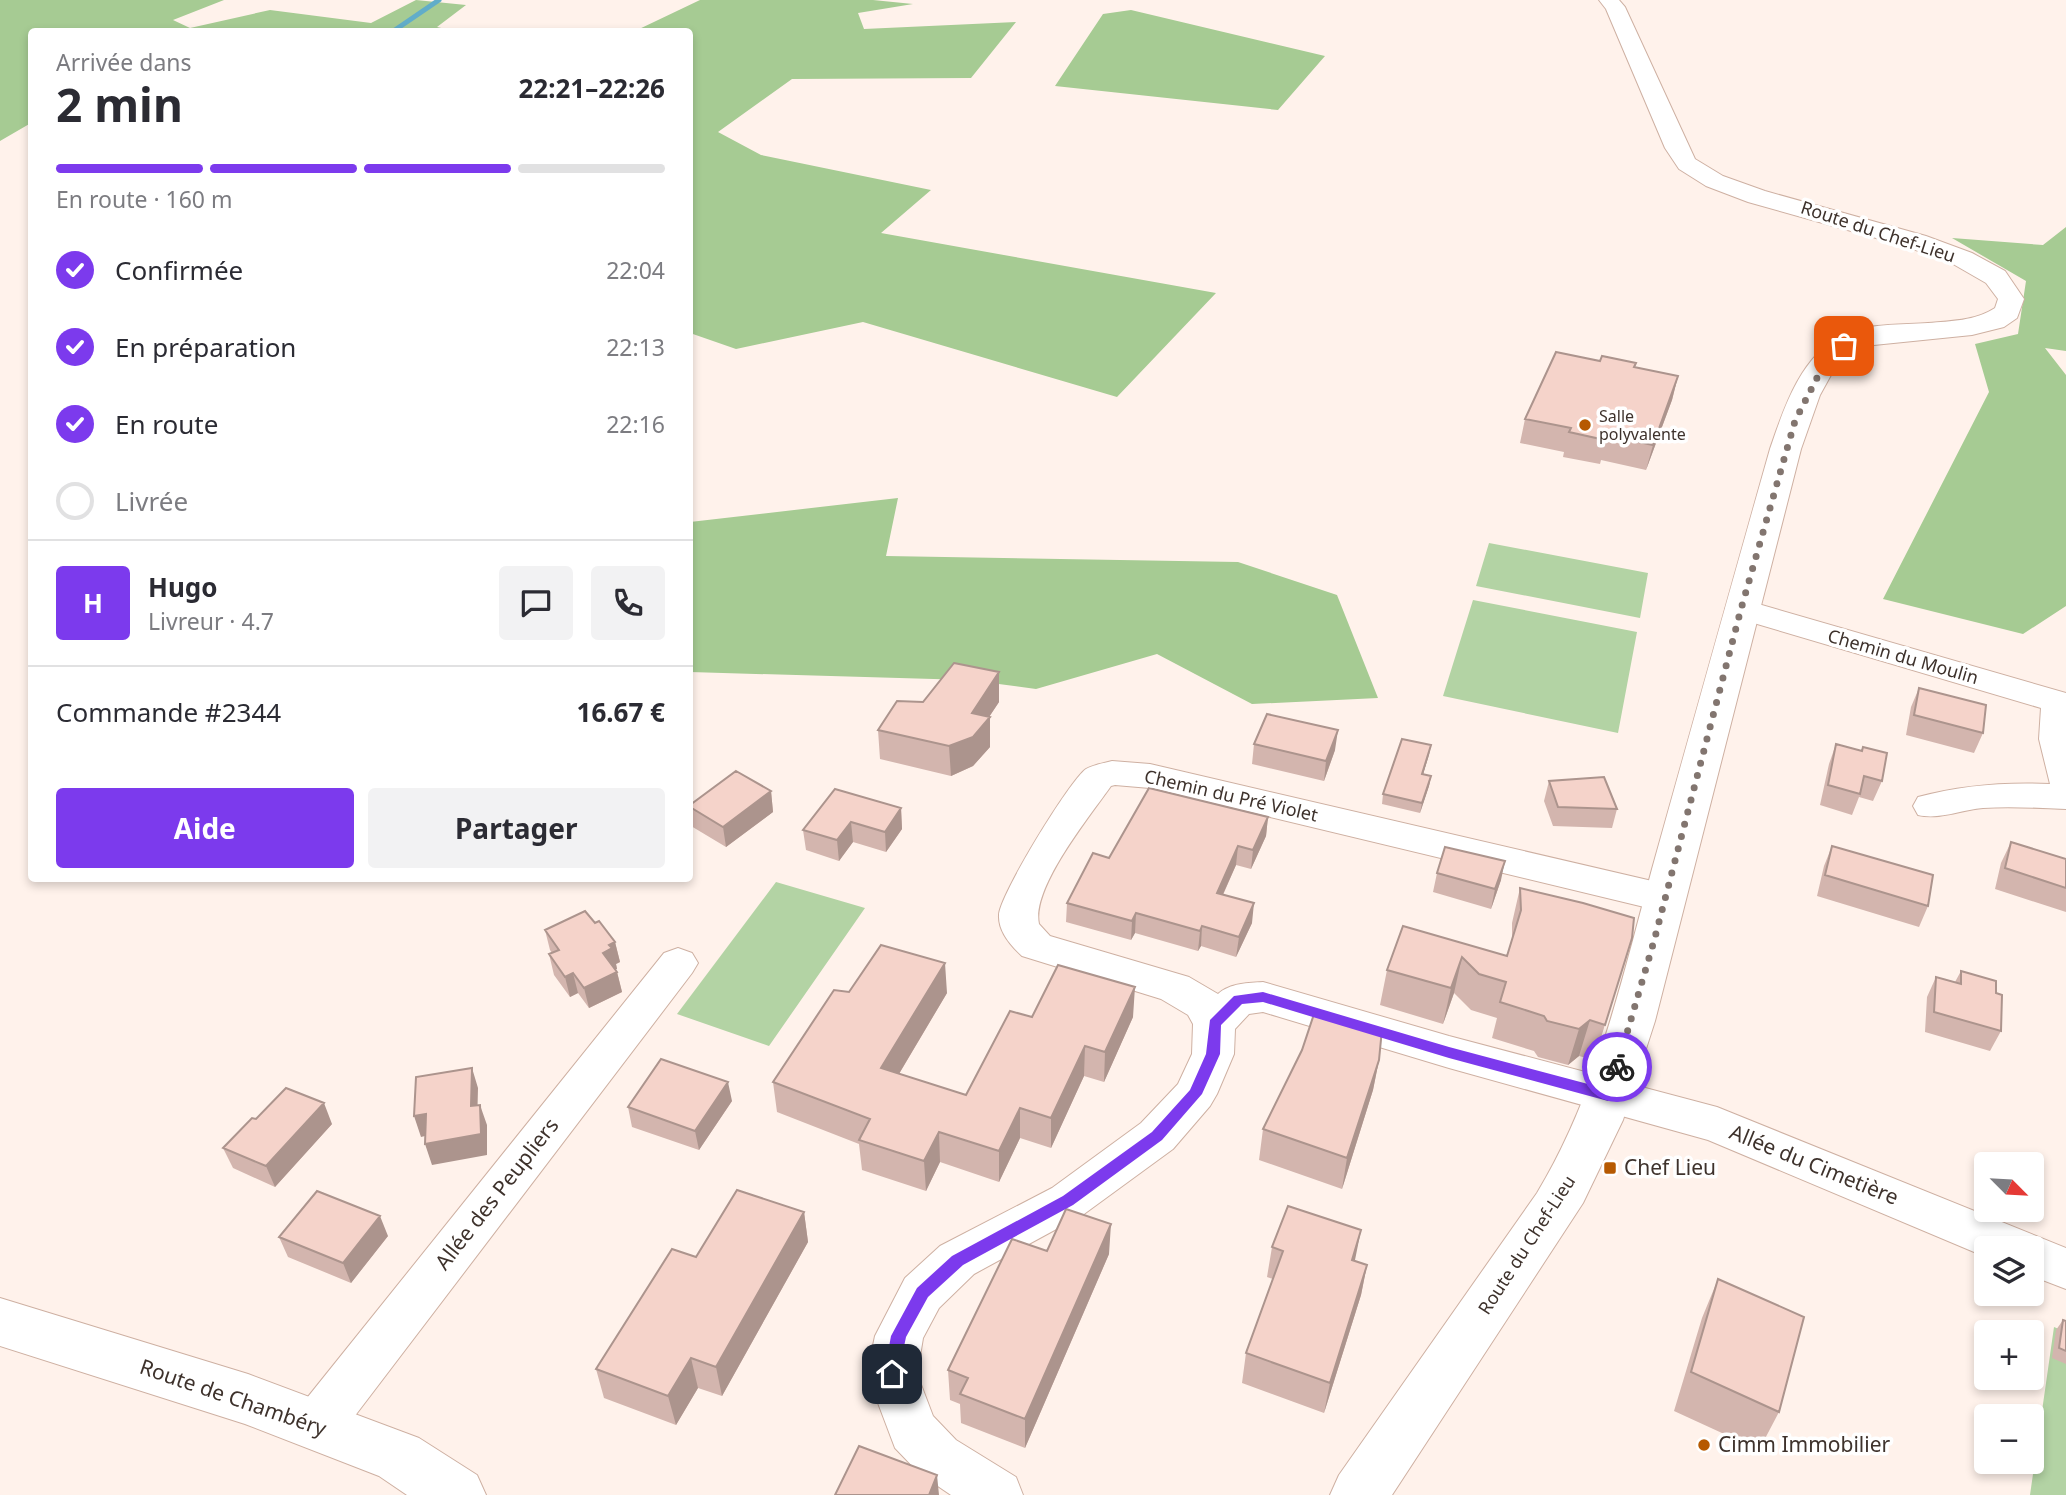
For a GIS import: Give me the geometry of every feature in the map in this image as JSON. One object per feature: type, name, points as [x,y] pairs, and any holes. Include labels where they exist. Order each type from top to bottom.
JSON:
[{"type":"main road","name":"Route du Chef-Lieu","points":[[1359,1495],[1551,1213],[1585,1151],[1608,1095],[1665,898],[1741,609],[1795,421],[1808,391],[1830,359],[1852,341],[1869,335],[1986,326],[2007,316],[2011,299],[1997,279],[1953,255],[1742,190],[1691,167],[1677,148],[1615,7],[1609,0]]},
{"type":"main road","name":"Route de Chambéry","points":[[0,1322],[248,1399],[317,1425],[399,1457],[457,1495]]},
{"type":"street","name":"Chemin du Moulin","points":[[1741,609],[2062,703]]},
{"type":"street","points":[[2062,703],[2056,739],[2066,782]]},
{"type":"street","name":"Chemin du Pré Violet","points":[[1214,1024],[1203,1004],[1175,988],[1036,946],[1022,933],[1018,912],[1033,877],[1098,778],[1112,773],[1150,776],[1665,898]]},
{"type":"street","points":[[1931,806],[1960,797],[1991,794],[2066,797]]},
{"type":"street","name":"Allée des Peupliers","points":[[317,1425],[678,963]]},
{"type":"street","name":"Allée du Cimetière","points":[[1214,1024],[1238,1000],[1263,997],[1449,1052],[1717,1125],[1986,1236]]},
{"type":"street","points":[[997,1495],[938,1457],[913,1431],[892,1374],[899,1336],[922,1293],[957,1260],[1068,1201],[1157,1136],[1195,1094],[1213,1054],[1214,1024]]},
{"type":"street","points":[[2044,1260],[2066,1269]]},
{"type":"green space","points":[[0,0],[224,0],[173,20],[190,28],[28,28],[28,125],[0,141]]},
{"type":"green space","points":[[416,0],[466,5],[437,27],[441,28],[190,28],[270,10],[371,23]]},
{"type":"green space","points":[[700,0],[873,0],[913,4],[858,13],[864,29],[1016,22],[971,78],[792,79],[718,132],[761,155],[931,190],[881,233],[1216,293],[1117,397],[863,322],[736,349],[693,334],[693,28],[641,28]]},
{"type":"green space","points":[[1131,10],[1325,56],[1278,110],[1055,86],[1103,14]]},
{"type":"green space","points":[[2066,227],[2066,351],[2045,348],[2066,375],[2066,606],[2023,634],[1883,599],[1989,392],[1975,344],[2018,334],[2026,281],[1952,238],[2043,245]]},
{"type":"green space","points":[[898,498],[886,556],[1238,562],[1337,595],[1378,698],[1252,704],[1157,654],[1036,689],[968,680],[693,672],[693,522]]},
{"type":"green space","points":[[1489,543],[1648,573],[1640,618],[1476,586]]},
{"type":"green space","points":[[1473,600],[1637,632],[1618,733],[1443,696]]},
{"type":"green space","points":[[776,882],[865,908],[769,1046],[677,1014]]},
{"type":"green space","points":[[2054,1327],[2066,1332],[2066,1495],[2030,1495],[2033,1474],[2044,1474],[2043,1404]]},
{"type":"building","points":[[1556,352],[1600,361],[1602,356],[1636,363],[1634,367],[1678,376],[1653,445],[1607,435],[1605,440],[1569,432],[1571,428],[1525,419]]},
{"type":"building","points":[[954,663],[999,672],[972,713],[990,717],[973,737],[949,746],[878,730],[897,701],[923,702]]},
{"type":"building","points":[[1919,688],[1986,705],[1983,733],[1914,715]]},
{"type":"building","points":[[1267,714],[1338,730],[1326,761],[1254,744]]},
{"type":"building","points":[[1402,739],[1431,745],[1422,774],[1431,776],[1422,803],[1383,794]]},
{"type":"building","points":[[1836,744],[1862,751],[1863,747],[1887,753],[1882,781],[1864,776],[1860,794],[1828,785]]},
{"type":"building","points":[[736,771],[771,791],[723,827],[693,809],[693,803]]},
{"type":"building","points":[[1604,777],[1617,809],[1558,807],[1549,781]]},
{"type":"building","points":[[1149,788],[1268,817],[1253,850],[1238,846],[1217,893],[1254,903],[1239,937],[1202,926],[1200,931],[1136,913],[1132,921],[1067,903],[1093,853],[1109,858]]},
{"type":"building","points":[[835,789],[901,808],[885,832],[851,822],[837,840],[803,830]]},
{"type":"building","points":[[2011,842],[2066,859],[2066,888],[2005,868]]},
{"type":"building","points":[[1832,846],[1933,875],[1928,906],[1825,875]]},
{"type":"building","points":[[1445,847],[1505,861],[1495,889],[1437,873]]},
{"type":"building","points":[[1520,888],[1634,918],[1632,938],[1605,1025],[1590,1020],[1579,1029],[1547,1021],[1544,1016],[1500,1002],[1506,982],[1479,974],[1462,957],[1451,988],[1387,970],[1403,926],[1507,956],[1521,910]]},
{"type":"building","points":[[585,911],[595,923],[599,921],[615,942],[609,945],[612,948],[603,953],[617,972],[584,988],[573,973],[565,977],[549,954],[559,950],[545,930]]},
{"type":"building","points":[[881,945],[945,963],[881,1068],[966,1095],[1010,1011],[1032,1017],[1058,965],[1135,987],[1105,1052],[1085,1046],[1051,1118],[1020,1108],[999,1151],[939,1132],[924,1161],[859,1140],[870,1119],[773,1082],[834,990],[849,992]]},
{"type":"building","points":[[1961,971],[1996,981],[1996,993],[2002,995],[2001,1031],[1934,1012],[1936,977],[1961,984]]},
{"type":"building","points":[[1314,1014],[1382,1029],[1379,1060],[1347,1158],[1263,1129],[1302,1050]]},
{"type":"building","points":[[661,1059],[728,1082],[695,1131],[628,1107]]},
{"type":"building","points":[[472,1068],[471,1106],[480,1105],[481,1134],[425,1144],[426,1114],[414,1116],[416,1077]]},
{"type":"building","points":[[286,1088],[324,1103],[266,1166],[223,1148],[252,1118],[256,1119]]},
{"type":"building","points":[[737,1190],[804,1212],[716,1367],[691,1358],[668,1396],[596,1369],[672,1249],[696,1257]]},
{"type":"building","points":[[317,1191],[380,1216],[343,1263],[279,1237]]},
{"type":"building","points":[[1288,1206],[1361,1230],[1352,1260],[1367,1265],[1330,1383],[1246,1353],[1283,1251],[1272,1247]]},
{"type":"building","points":[[1066,1209],[1111,1224],[1025,1419],[960,1394],[968,1378],[948,1370],[1012,1239],[1047,1251]]},
{"type":"building","points":[[1718,1279],[1804,1317],[1779,1412],[1691,1372]]},
{"type":"building","points":[[2063,1320],[2066,1321],[2066,1351],[2059,1348]]},
{"type":"building","points":[[859,1446],[937,1475],[929,1495],[835,1495]]},
{"type":"waterway","points":[[398,28],[439,0]]},
{"type":"way so far","points":[[1617,1067],[1654,941],[1741,609],[1795,421],[1822,368],[1844,346]]},
{"type":"place","name":"Salle polyvalente","points":[[1585,425]]},
{"type":"place","name":"Chef Lieu","points":[[1610,1168]]},
{"type":"place","name":"Cimm Immobilier","points":[[1704,1445]]},
{"type":"route","points":[[892,1374],[899,1336],[922,1293],[957,1260],[1068,1201],[1157,1136],[1195,1094],[1213,1054],[1214,1024],[1238,1000],[1263,997],[1608,1095],[1617,1067]]}]
